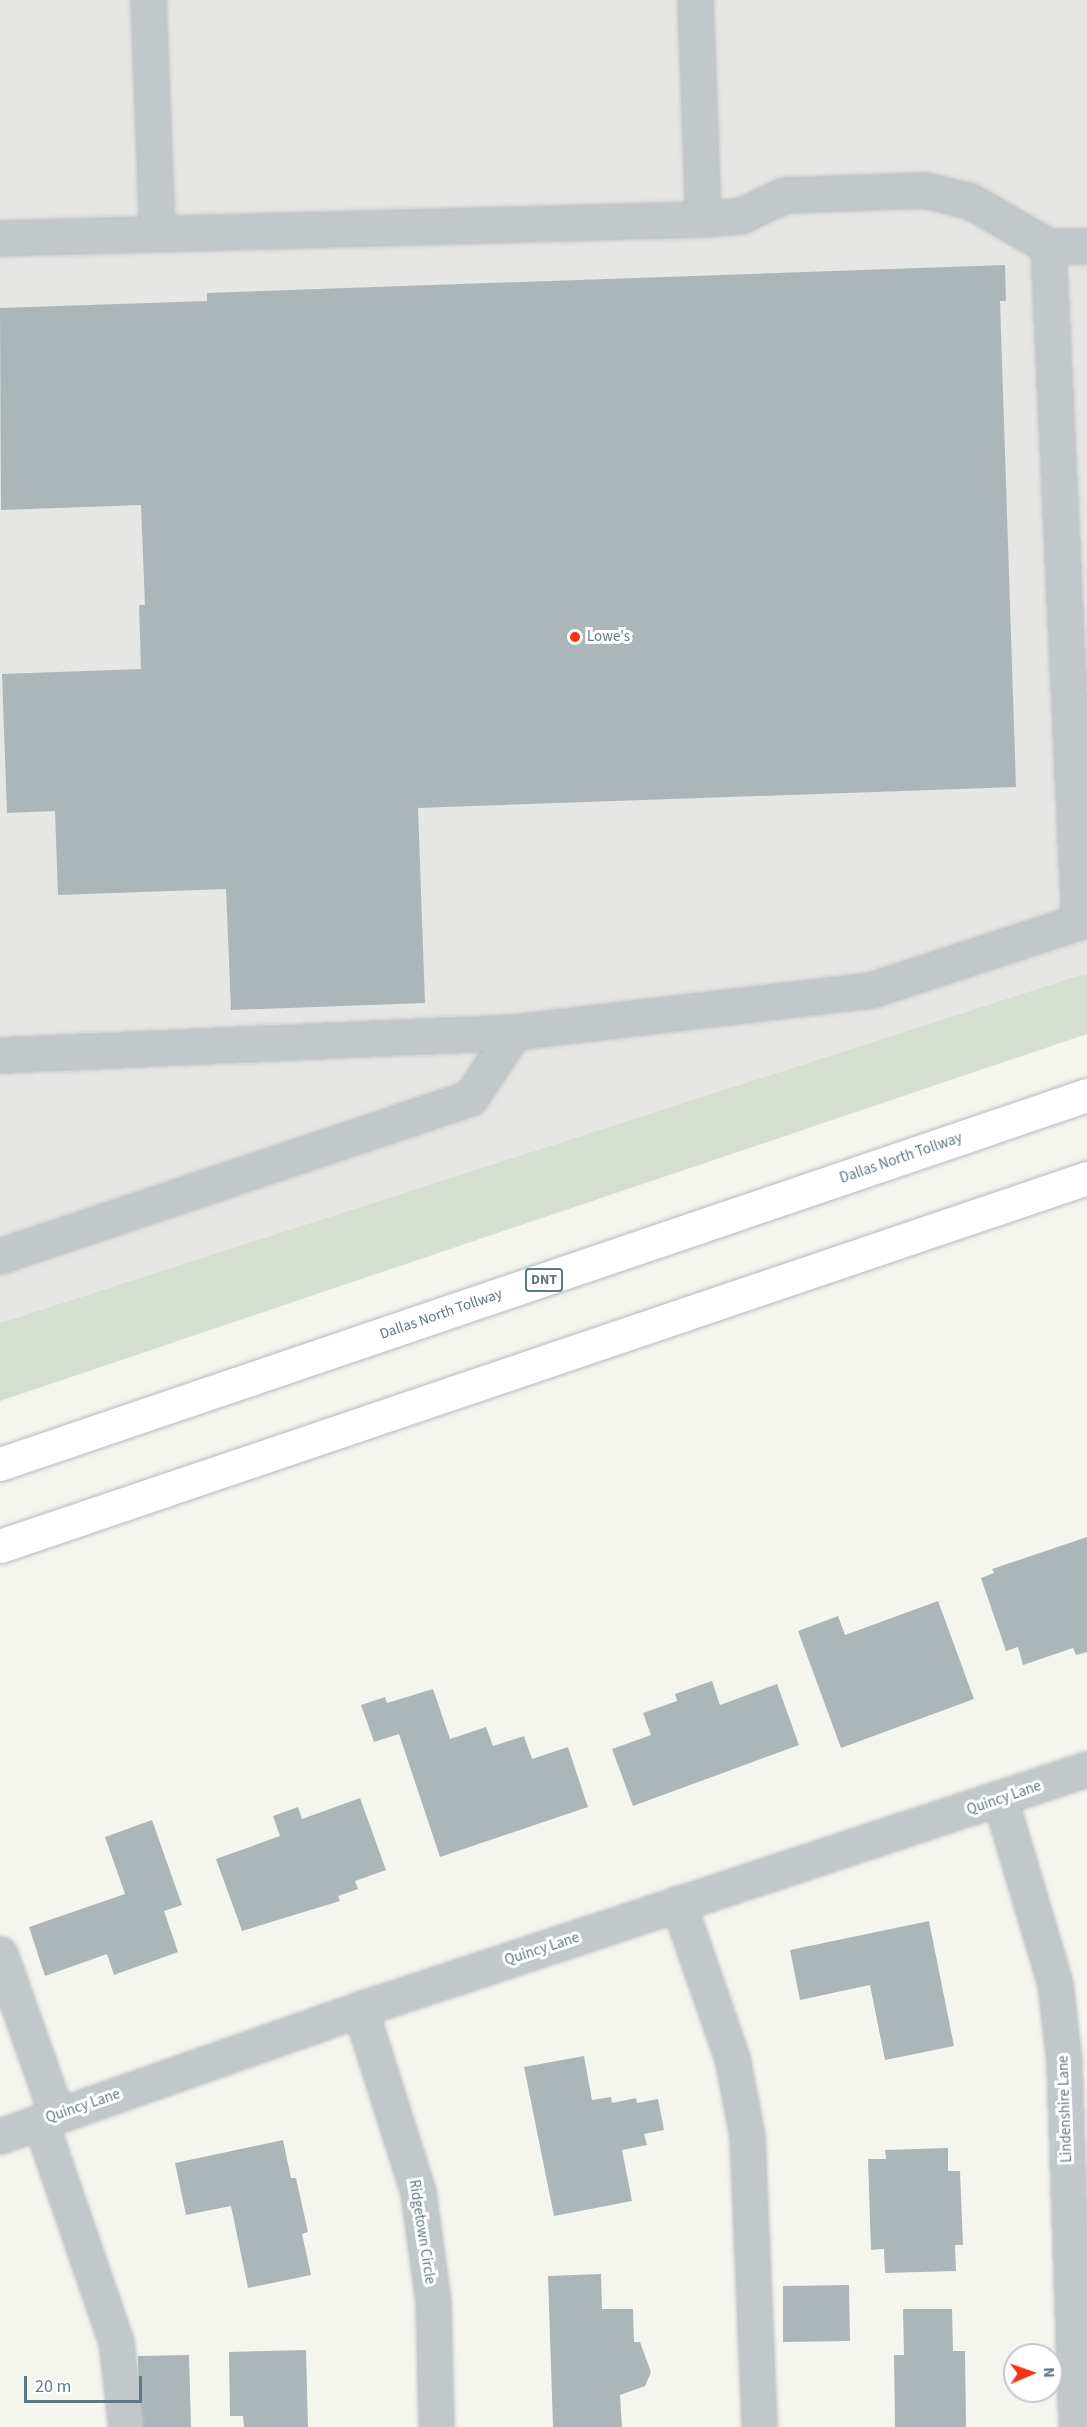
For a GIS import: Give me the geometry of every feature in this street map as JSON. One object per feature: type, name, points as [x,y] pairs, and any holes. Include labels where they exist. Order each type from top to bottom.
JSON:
[{"type":"highway","name":"Dallas North Tollway","points":[[0,1464],[1087,1095]]},
{"type":"highway","points":[[0,1546],[1087,1178]]},
{"type":"street","points":[[148,0],[157,234]]},
{"type":"street","points":[[695,0],[703,219]]},
{"type":"street","points":[[0,238],[703,219],[740,216],[784,195],[925,190],[970,201],[1048,246],[1087,246]]},
{"type":"street","points":[[0,1054],[514,1032],[871,990],[1083,921],[1048,246]]},
{"type":"street","points":[[0,1256],[470,1098],[514,1032]]},
{"type":"street","name":"Quincy Lane","points":[[0,2136],[360,2009],[1087,1769]]},
{"type":"street","name":"Lindenshire Lane","points":[[1000,1799],[1055,1984],[1064,2062],[1076,2427]]},
{"type":"street","points":[[678,1904],[732,2058],[747,2136],[759,2427]]},
{"type":"street","points":[[0,1954],[116,2342],[126,2427]]},
{"type":"street","name":"Ridgetown Circle","points":[[360,2009],[418,2192],[433,2301],[436,2427]]},
{"type":"shaded area","points":[[0,0],[1087,0],[1087,973],[0,1323]]},
{"type":"shaded area","points":[[1087,973],[1087,1034],[0,1401],[0,1323]]},
{"type":"building","name":"Lowe's","points":[[1005,265],[1006,301],[1000,301],[1016,787],[418,808],[425,1003],[231,1010],[226,889],[58,895],[55,811],[7,813],[2,674],[141,669],[139,605],[145,605],[141,505],[1,510],[0,308],[207,301],[207,293]]},
{"type":"building","points":[[1087,1537],[1087,1652],[1076,1655],[1073,1648],[1023,1665],[1018,1647],[1006,1651],[981,1578],[994,1573],[992,1569]]},
{"type":"building","points":[[938,1601],[974,1699],[841,1748],[798,1631],[838,1616],[845,1635]]},
{"type":"building","points":[[712,1681],[720,1705],[777,1684],[799,1745],[633,1806],[612,1749],[651,1735],[643,1713],[677,1701],[675,1694]]},
{"type":"building","points":[[433,1689],[450,1739],[486,1727],[493,1746],[524,1736],[532,1759],[568,1747],[588,1807],[440,1857],[399,1734],[374,1742],[361,1705],[385,1697],[387,1703]]},
{"type":"building","points":[[360,1798],[386,1870],[355,1881],[358,1889],[338,1896],[340,1901],[242,1931],[216,1859],[280,1836],[273,1816],[298,1807],[302,1819]]},
{"type":"building","points":[[152,1820],[182,1905],[164,1911],[178,1952],[114,1975],[107,1954],[45,1976],[29,1927],[125,1894],[105,1837]]},
{"type":"building","points":[[929,1921],[954,2046],[885,2060],[870,1985],[800,2000],[790,1950]]},
{"type":"building","points":[[584,2056],[592,2100],[611,2097],[612,2103],[636,2098],[637,2103],[658,2099],[664,2130],[644,2134],[647,2145],[622,2150],[632,2201],[554,2216],[524,2067]]},
{"type":"building","points":[[283,2140],[291,2178],[296,2178],[308,2232],[302,2234],[311,2275],[248,2288],[231,2206],[186,2215],[175,2163]]},
{"type":"building","points":[[948,2148],[948,2171],[960,2171],[963,2245],[955,2245],[956,2271],[885,2273],[884,2249],[871,2250],[868,2159],[886,2159],[885,2150]]},
{"type":"building","points":[[601,2274],[602,2309],[633,2309],[634,2342],[640,2342],[651,2372],[645,2386],[620,2395],[622,2427],[553,2427],[548,2276]]},
{"type":"building","points":[[849,2285],[850,2341],[783,2342],[783,2286]]},
{"type":"building","points":[[903,2309],[952,2309],[953,2351],[965,2351],[966,2427],[895,2427],[894,2355],[904,2355]]},
{"type":"building","points":[[306,2350],[308,2427],[244,2427],[243,2416],[230,2416],[229,2352]]},
{"type":"building","points":[[189,2355],[191,2427],[139,2427],[138,2356]]},
{"type":"place","name":"Lowe's","points":[[575,637]]}]
